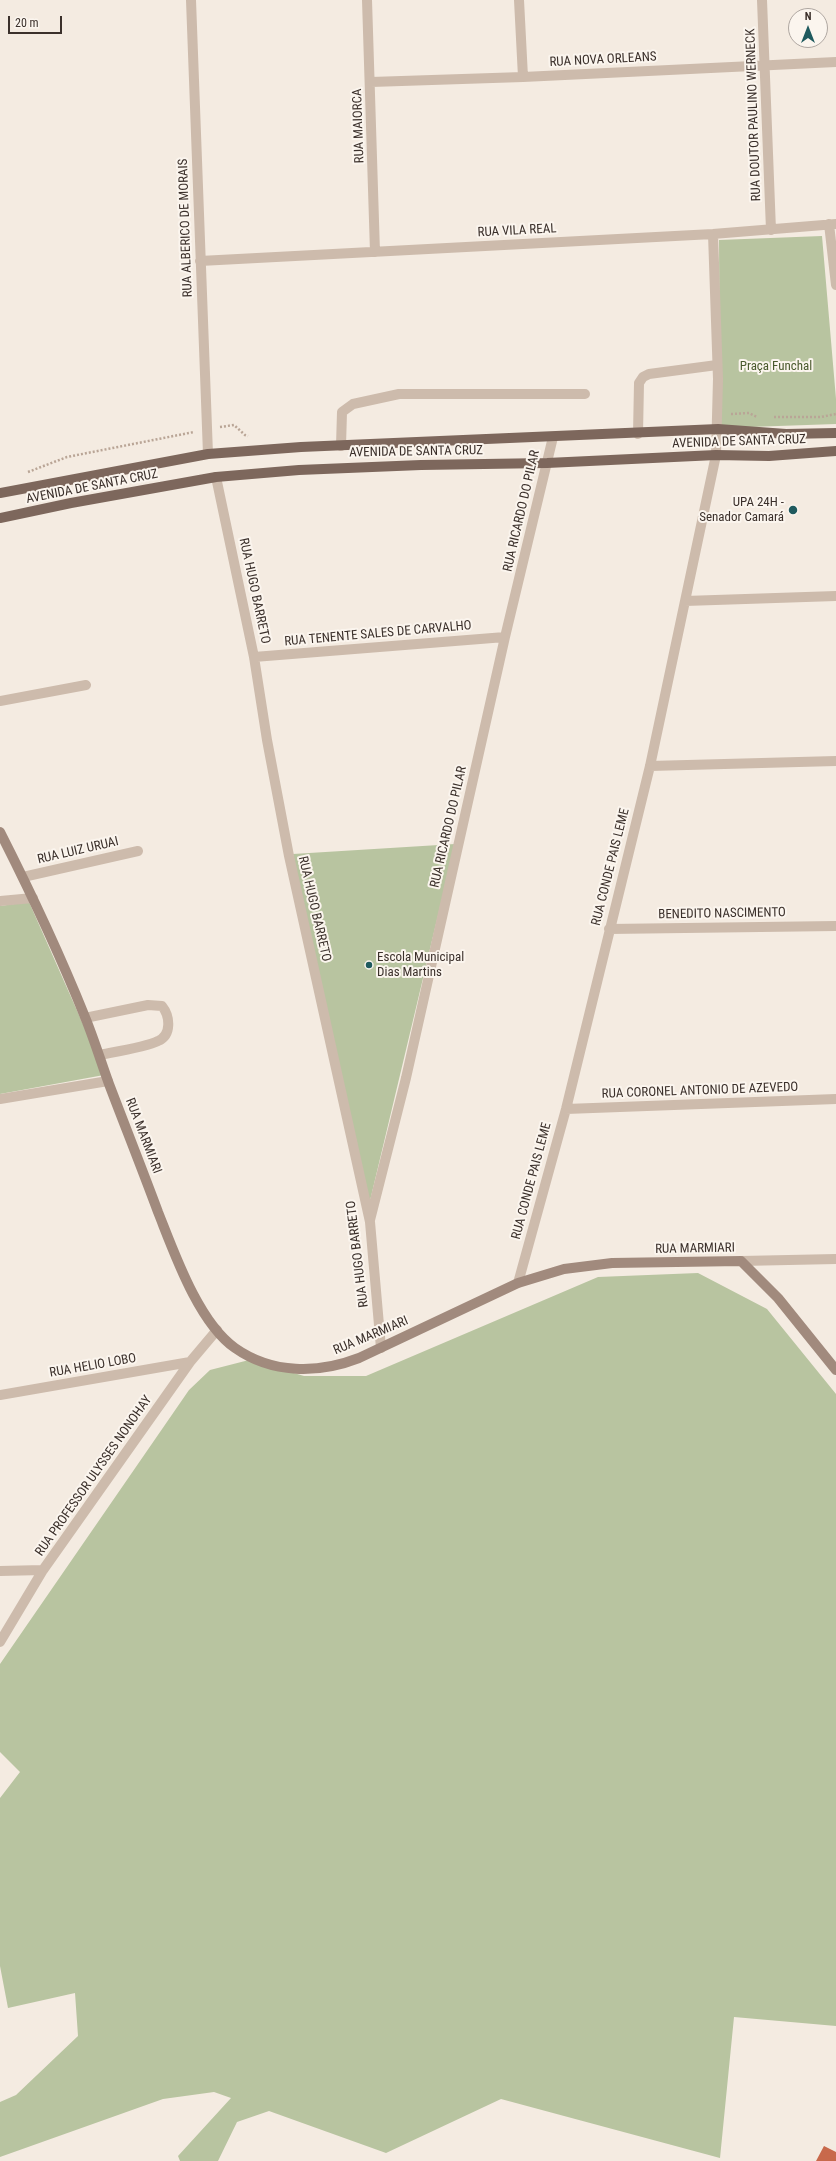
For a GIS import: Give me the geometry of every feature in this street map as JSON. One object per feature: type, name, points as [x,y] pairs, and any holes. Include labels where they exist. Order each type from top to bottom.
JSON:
[{"type":"main road","name":"AVENIDA DE SANTA CRUZ","points":[[0,493],[208,454],[341,446],[638,434],[718,429],[786,434],[836,433]]},
{"type":"main road","name":"AVENIDA DE SANTA CRUZ","points":[[0,518],[72,503],[216,477],[337,467],[547,463],[716,455],[769,456],[836,451]]},
{"type":"street","name":"RUA ALBERICO DE MORAIS","points":[[191,0],[208,454]]},
{"type":"street","name":"RUA MAIORCA","points":[[366,0],[371,82],[376,252]]},
{"type":"street","points":[[519,0],[522,77]]},
{"type":"street","name":"RUA DOUTOR PAULINO WERNECK","points":[[762,0],[771,230]]},
{"type":"street","name":"RUA NOVA ORLEANS","points":[[371,82],[522,77],[836,62]]},
{"type":"street","name":"RUA VILA REAL","points":[[200,261],[713,234],[833,224]]},
{"type":"street","points":[[833,224],[836,285]]},
{"type":"street","points":[[713,234],[718,429],[716,455]]},
{"type":"street","points":[[638,434],[640,383],[643,377],[649,374],[717,365]]},
{"type":"street","points":[[341,446],[342,412],[353,404],[399,394],[585,394]]},
{"type":"street","name":"RUA RICARDO DO PILAR","points":[[370,1222],[406,1078],[505,637],[553,437]]},
{"type":"street","name":"RUA CONDE PAIS LEME","points":[[518,1283],[566,1109],[650,766],[716,455]]},
{"type":"street","name":"RUA HUGO BARRETO","points":[[216,477],[254,657],[267,740],[289,856],[370,1222],[381,1348]]},
{"type":"street","points":[[685,601],[836,596]]},
{"type":"street","name":"RUA TENENTE SALES DE CARVALHO","points":[[254,657],[505,637]]},
{"type":"street","points":[[0,701],[86,685]]},
{"type":"street","points":[[650,766],[836,761]]},
{"type":"street","name":"RUA MARMIARI","points":[[0,832],[33,898],[85,1018],[174,1251],[194,1294],[217,1330],[234,1348],[273,1366],[295,1370],[333,1366],[381,1348],[518,1283],[564,1269],[591,1265],[741,1261],[756,1278],[778,1298],[836,1370]]},
{"type":"street","name":"RUA LUIZ URUAI","points":[[23,877],[138,851]]},
{"type":"street","points":[[0,902],[33,898]]},
{"type":"street","name":"BENEDITO NASCIMENTO","points":[[609,929],[836,926]]},
{"type":"street","points":[[85,1018],[148,1004],[162,1006],[169,1018],[167,1031],[158,1041],[99,1055]]},
{"type":"street","points":[[0,1099],[108,1081]]},
{"type":"street","name":"RUA CORONEL ANTONIO DE AZEVEDO","points":[[566,1109],[836,1099]]},
{"type":"street","points":[[741,1261],[836,1259]]},
{"type":"street","name":"RUA PROFESSOR ULYSSES NONOHAY","points":[[0,1642],[43,1570],[190,1362],[217,1330]]},
{"type":"street","name":"RUA HELIO LOBO","points":[[0,1395],[190,1362]]},
{"type":"street","points":[[0,1571],[43,1570]]},
{"type":"green space","name":"Praça Funchal","points":[[822,236],[836,399],[836,424],[720,428],[719,240]]},
{"type":"green space","points":[[455,844],[369,1205],[293,854]]},
{"type":"green space","points":[[29,902],[98,1058],[104,1075],[0,1094],[0,906]]},
{"type":"green space","points":[[698,1273],[767,1309],[836,1394],[836,2026],[734,2017],[720,2158],[501,2099],[386,2153],[269,2111],[237,2122],[218,2161],[180,2161],[178,2156],[231,2098],[214,2092],[163,2099],[0,2157],[0,2102],[16,2095],[78,2036],[75,1993],[8,2008],[0,1966],[0,1798],[20,1772],[0,1752],[0,1664],[189,1390],[210,1370],[249,1360],[304,1376],[366,1376],[598,1277]]},
{"type":"building","points":[[824,2146],[836,2152],[836,2161],[816,2161]]},
{"type":"place","name":"UPA 24H - Senador Camará","points":[[793,510]]},
{"type":"place","name":"Escola Municipal Dias Martins","points":[[369,965]]}]
